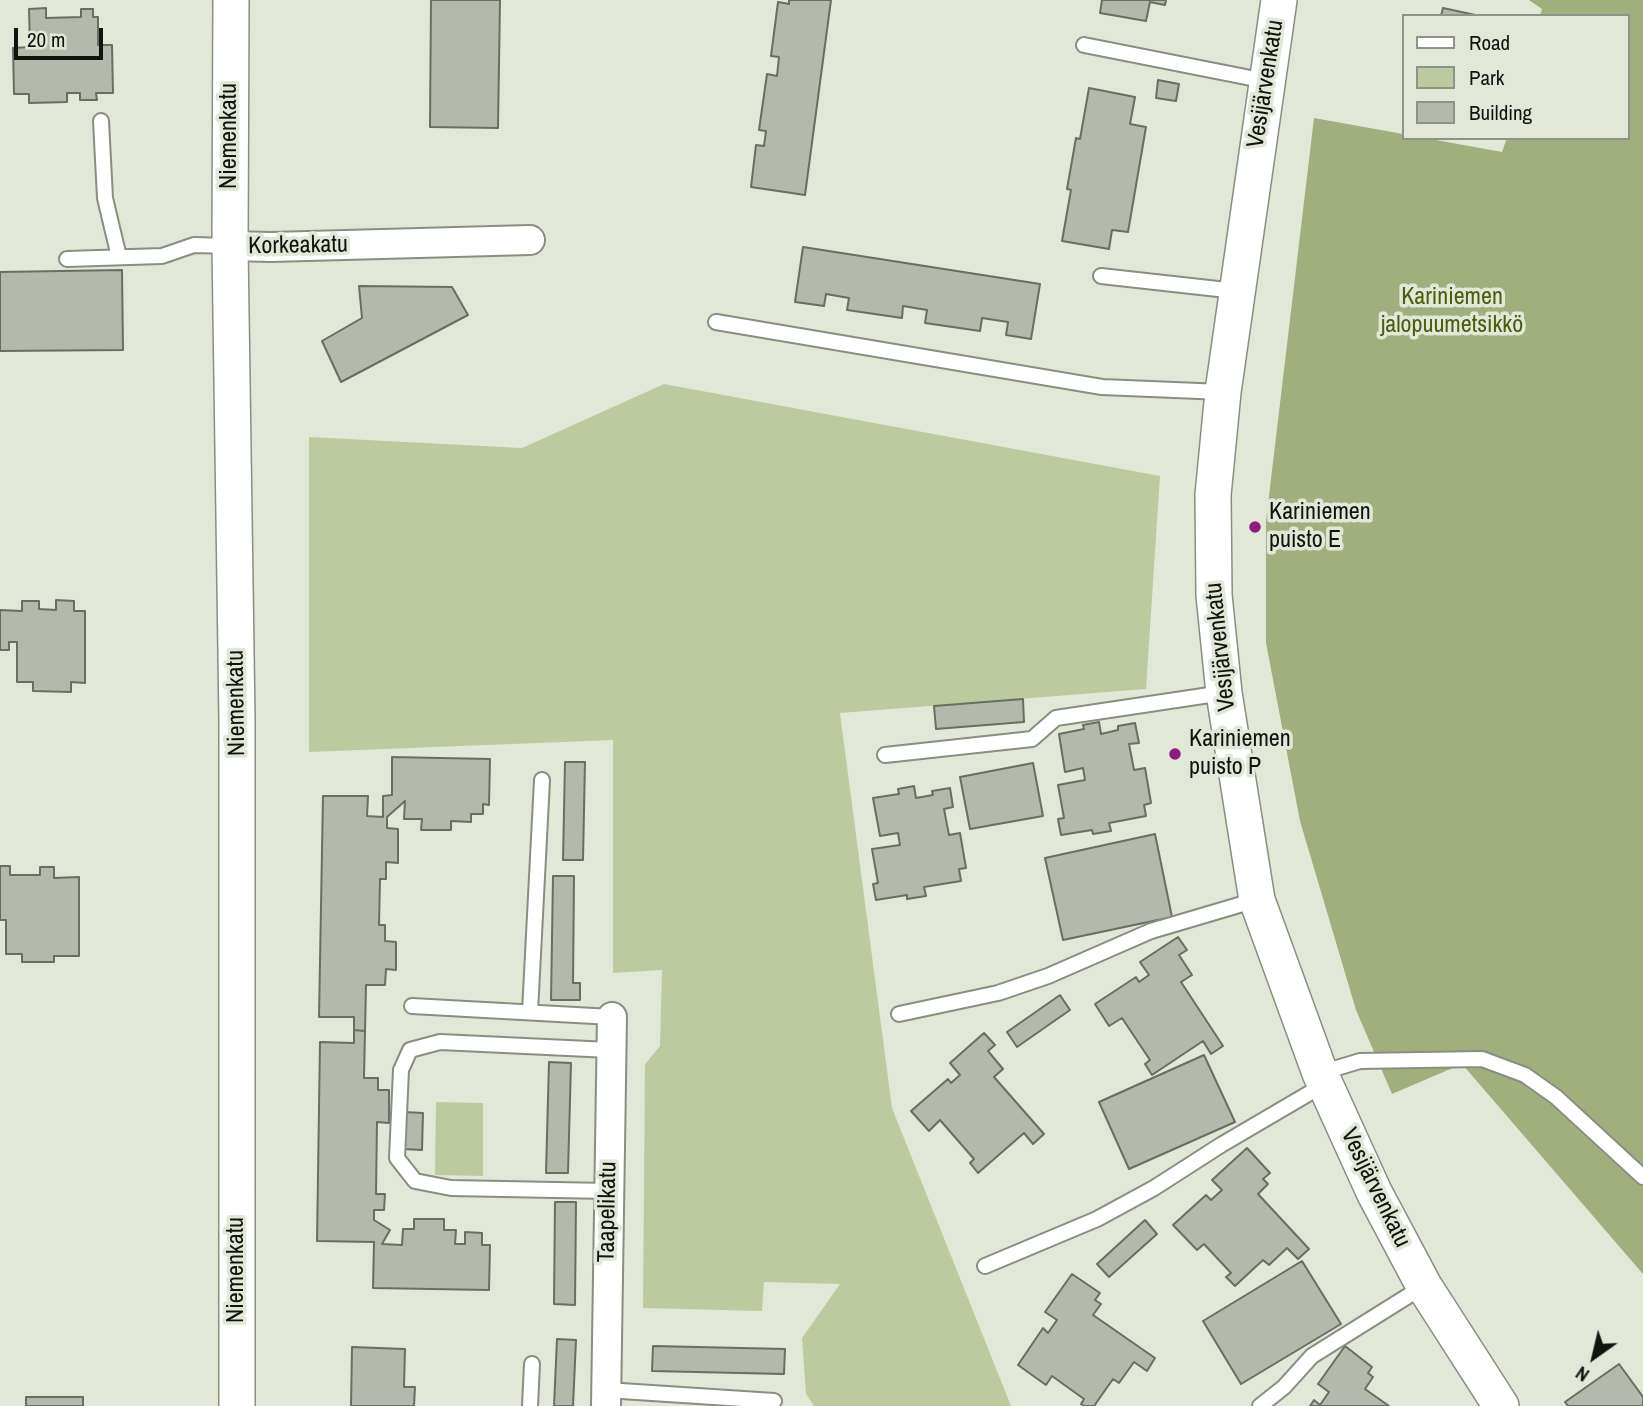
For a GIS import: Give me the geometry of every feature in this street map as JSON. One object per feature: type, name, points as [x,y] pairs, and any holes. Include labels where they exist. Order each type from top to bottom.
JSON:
[{"type":"street","name":"Niemenkatu","points":[[231,0],[230,246],[237,720],[237,1406]]},
{"type":"street","name":"Vesijärvenkatu","points":[[1279,0],[1236,291],[1213,495],[1214,595],[1224,693],[1256,900],[1323,1078],[1374,1192],[1424,1286],[1501,1406]]},
{"type":"street","name":"Korkeakatu","points":[[230,246],[530,240]]},
{"type":"street","name":"Taapelikatu","points":[[606,1398],[612,1017]]},
{"type":"lane","points":[[1084,45],[1266,81]]},
{"type":"lane","points":[[101,121],[105,198],[119,257]]},
{"type":"lane","name":"Korkeakatu","points":[[67,259],[162,256],[194,245],[230,246]]},
{"type":"lane","points":[[1101,276],[1236,291]]},
{"type":"lane","points":[[716,322],[1102,387],[1223,392]]},
{"type":"lane","points":[[886,755],[1032,739],[1056,718],[1224,693]]},
{"type":"lane","points":[[530,1012],[542,780]]},
{"type":"lane","points":[[899,1014],[998,993],[1048,976],[1151,931],[1256,900]]},
{"type":"lane","points":[[412,1006],[612,1017]]},
{"type":"lane","points":[[608,1191],[451,1188],[415,1181],[397,1158],[401,1070],[410,1050],[440,1042],[610,1050]]},
{"type":"lane","points":[[985,1266],[1097,1219],[1154,1188],[1323,1078],[1360,1061],[1482,1059],[1525,1075],[1556,1097],[1643,1177]]},
{"type":"lane","points":[[1260,1406],[1284,1387],[1312,1356],[1424,1286]]},
{"type":"lane","points":[[530,1406],[532,1364]]},
{"type":"lane","points":[[606,1398],[774,1401]]},
{"type":"green space","name":"Kariniemen jalopuumetsikkö","points":[[1529,0],[1643,0],[1643,1274],[1462,1064],[1392,1094],[1356,1010],[1300,821],[1266,643],[1266,521],[1314,118],[1402,134],[1402,140],[1436,140],[1502,152],[1506,140],[1629,140],[1629,14],[1541,14],[1542,9]]},
{"type":"green space","points":[[664,384],[1160,476],[1146,689],[840,713],[892,1108],[1011,1406],[814,1406],[806,1394],[802,1338],[840,1284],[764,1282],[762,1311],[643,1308],[645,1064],[660,1046],[662,970],[613,973],[613,740],[309,752],[309,437],[522,448]]},
{"type":"green space","points":[[436,1102],[483,1103],[483,1176],[435,1175]]},
{"type":"building","points":[[431,0],[500,0],[498,128],[430,127]]},
{"type":"building","points":[[789,0],[831,0],[805,195],[751,187],[756,145],[764,146],[766,131],[759,130],[767,74],[777,76],[779,57],[771,56],[778,2],[789,4]]},
{"type":"building","points":[[1102,0],[1166,0],[1165,5],[1150,2],[1146,21],[1100,13]]},
{"type":"building","points":[[46,8],[46,18],[81,17],[81,9],[93,9],[93,17],[98,17],[98,45],[112,45],[113,93],[96,93],[97,100],[80,100],[80,93],[67,93],[67,102],[29,103],[29,94],[14,94],[13,48],[30,47],[29,9]]},
{"type":"building","points":[[1443,8],[1471,14],[1442,14]]},
{"type":"building","points":[[1158,80],[1179,84],[1176,101],[1156,98]]},
{"type":"building","points":[[1089,88],[1135,97],[1130,124],[1146,127],[1128,232],[1112,230],[1109,249],[1062,241],[1076,138],[1080,139]]},
{"type":"building","points":[[803,247],[1040,284],[1031,339],[1006,335],[1008,322],[982,318],[980,331],[925,323],[927,310],[903,306],[902,318],[847,310],[849,298],[826,294],[824,306],[795,302]]},
{"type":"building","points":[[122,270],[123,350],[0,351],[0,272]]},
{"type":"building","points":[[359,286],[452,287],[468,315],[341,382],[322,341],[362,318]]},
{"type":"building","points":[[56,600],[74,601],[74,611],[85,611],[85,683],[71,682],[71,692],[33,691],[33,682],[17,682],[17,642],[9,642],[9,650],[0,650],[0,610],[22,611],[22,601],[39,601],[39,609],[56,610]]},
{"type":"building","points":[[1023,699],[1024,722],[936,729],[934,706]]},
{"type":"building","points":[[1099,722],[1101,734],[1118,730],[1118,726],[1135,723],[1139,743],[1129,744],[1134,770],[1145,768],[1151,803],[1144,805],[1146,816],[1109,823],[1111,831],[1093,834],[1092,830],[1061,835],[1058,819],[1064,818],[1058,785],[1085,780],[1083,768],[1065,772],[1059,734],[1084,729],[1083,725]]},
{"type":"building","points":[[392,757],[490,759],[489,805],[483,804],[483,814],[471,814],[471,822],[451,821],[451,830],[421,830],[422,819],[404,819],[405,801],[387,817],[387,828],[398,829],[398,863],[386,862],[386,879],[380,879],[379,925],[385,925],[385,941],[396,942],[396,970],[386,969],[385,985],[366,985],[365,1031],[354,1030],[354,1017],[319,1017],[323,796],[368,796],[367,816],[383,817],[383,796],[392,795]]},
{"type":"building","points":[[565,762],[585,762],[583,860],[563,860]]},
{"type":"building","points":[[1033,763],[1043,816],[970,829],[960,777]]},
{"type":"building","points":[[914,786],[916,798],[933,795],[932,791],[950,788],[953,807],[944,809],[949,835],[960,833],[966,868],[959,869],[961,881],[924,887],[926,896],[907,899],[907,895],[876,900],[873,884],[878,883],[872,849],[900,845],[898,833],[880,836],[873,798],[899,794],[898,789]]},
{"type":"building","points":[[1155,834],[1172,917],[1063,940],[1045,858]]},
{"type":"building","points":[[0,866],[10,866],[10,875],[40,875],[40,867],[54,867],[54,878],[79,877],[79,956],[54,956],[54,962],[22,962],[22,954],[6,954],[6,920],[0,920]]},
{"type":"building","points":[[553,876],[574,876],[573,983],[580,983],[580,1000],[551,1000]]},
{"type":"building","points":[[1178,937],[1187,950],[1179,955],[1192,975],[1181,982],[1223,1046],[1211,1054],[1203,1041],[1152,1075],[1145,1064],[1150,1060],[1122,1018],[1109,1026],[1095,1004],[1136,977],[1139,982],[1149,975],[1140,962]]},
{"type":"building","points":[[1060,995],[1070,1010],[1017,1047],[1007,1032]]},
{"type":"building","points":[[354,1030],[365,1031],[364,1078],[378,1078],[378,1090],[389,1090],[389,1123],[377,1122],[376,1194],[385,1194],[384,1210],[374,1210],[374,1220],[390,1230],[382,1244],[402,1245],[403,1229],[414,1229],[414,1219],[444,1219],[444,1230],[456,1230],[455,1244],[465,1244],[465,1232],[482,1233],[482,1245],[490,1245],[489,1290],[373,1288],[374,1242],[317,1241],[320,1042],[354,1043]]},
{"type":"building","points":[[984,1033],[995,1045],[988,1051],[1003,1069],[994,1077],[1044,1134],[1033,1144],[1024,1133],[978,1173],[970,1163],[974,1159],[940,1120],[929,1131],[911,1111],[948,1079],[951,1083],[960,1075],[950,1063]]},
{"type":"building","points":[[1204,1055],[1235,1122],[1129,1169],[1099,1102]]},
{"type":"building","points":[[549,1062],[571,1063],[568,1173],[546,1173]]},
{"type":"building","points":[[404,1112],[423,1113],[422,1150],[403,1149]]},
{"type":"building","points":[[1247,1148],[1270,1173],[1263,1179],[1268,1184],[1258,1194],[1309,1249],[1298,1259],[1287,1248],[1269,1265],[1263,1260],[1235,1286],[1226,1277],[1231,1273],[1204,1244],[1197,1250],[1173,1225],[1206,1195],[1211,1200],[1222,1190],[1212,1180]]},
{"type":"building","points":[[555,1202],[576,1202],[575,1305],[554,1304]]},
{"type":"building","points":[[1145,1220],[1157,1234],[1109,1277],[1097,1264]]},
{"type":"building","points":[[1302,1261],[1341,1324],[1241,1384],[1203,1321]]},
{"type":"building","points":[[1072,1274],[1100,1293],[1095,1300],[1101,1304],[1093,1315],[1155,1358],[1147,1371],[1134,1362],[1119,1383],[1113,1379],[1094,1406],[1081,1404],[1084,1399],[1052,1376],[1046,1385],[1018,1365],[1043,1328],[1048,1333],[1057,1320],[1045,1312]]},
{"type":"building","points":[[557,1339],[576,1340],[573,1406],[554,1406]]},
{"type":"building","points":[[653,1346],[785,1349],[784,1374],[652,1371]]},
{"type":"building","points":[[1345,1346],[1372,1367],[1368,1373],[1373,1377],[1365,1389],[1389,1406],[1310,1406],[1314,1400],[1320,1405],[1329,1392],[1318,1384]]},
{"type":"building","points":[[352,1347],[405,1349],[404,1387],[415,1387],[414,1406],[351,1406]]},
{"type":"building","points":[[1619,1364],[1643,1397],[1643,1406],[1568,1406],[1565,1402]]},
{"type":"building","points":[[26,1397],[83,1397],[83,1406],[26,1406]]},
{"type":"place","name":"Kariniemen puisto E","points":[[1255,527]]},
{"type":"place","name":"Kariniemen puisto P","points":[[1175,754]]}]
